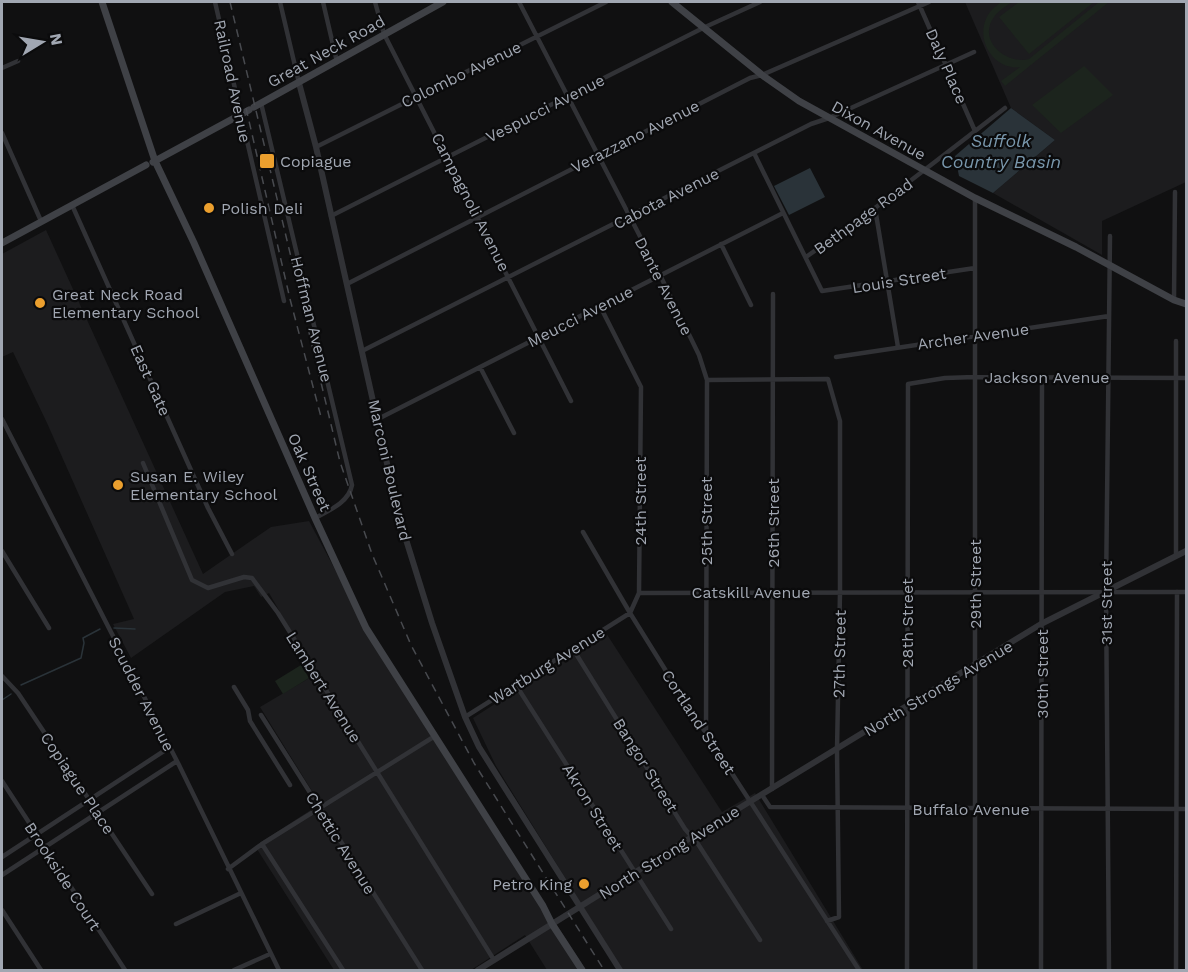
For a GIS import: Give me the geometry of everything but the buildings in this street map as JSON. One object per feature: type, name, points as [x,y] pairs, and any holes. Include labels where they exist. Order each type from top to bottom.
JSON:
[{"type":"main road","name":"Oak Street","points":[[102,2],[150,163],[194,243],[366,628],[582,970]]},
{"type":"main road","name":"Great Neck Road","points":[[2,243],[299,83],[443,2]]},
{"type":"main road","name":"Dixon Avenue","points":[[672,2],[762,75],[799,101],[975,198],[1076,247],[1174,300],[1186,304]]},
{"type":"street","name":"Railroad Avenue","points":[[215,2],[284,301]]},
{"type":"street","name":"Marconi Boulevard","points":[[280,2],[316,147],[399,517],[465,717],[479,747],[620,970]]},
{"type":"street","points":[[323,2],[337,62]]},
{"type":"street","name":"Campagnoli Avenue","points":[[375,2],[384,34],[571,401]]},
{"type":"street","name":"Dante Avenue","points":[[519,2],[660,275],[699,355],[707,380]]},
{"type":"street","name":"Colombo Avenue","points":[[316,147],[606,2]]},
{"type":"street","name":"Vespucci Avenue","points":[[331,216],[703,28],[760,2]]},
{"type":"street","name":"Verazzano Avenue","points":[[347,284],[750,78],[762,75],[919,4],[929,2]]},
{"type":"street","name":"Daly Place","points":[[919,4],[975,131]]},
{"type":"street","name":"Cabota Avenue","points":[[362,351],[811,124],[974,52]]},
{"type":"street","points":[[2,68],[18,61]]},
{"type":"street","name":"Hoffman Avenue","points":[[255,107],[352,485],[351,492],[336,507],[315,518]]},
{"type":"street","name":"Bethpage Road","points":[[806,257],[924,171],[1005,108]]},
{"type":"street","points":[[2,133],[41,221]]},
{"type":"street","points":[[754,153],[806,257]]},
{"type":"street","points":[[1174,300],[1175,192]]},
{"type":"street","name":"29th Street","points":[[975,198],[975,970]]},
{"type":"street","name":"East Gate","points":[[72,205],[208,508],[232,554]]},
{"type":"street","points":[[874,208],[898,347]]},
{"type":"street","name":"Meucci Avenue","points":[[378,419],[783,213]]},
{"type":"street","name":"31st Street","points":[[1109,970],[1106,591],[1110,236]]},
{"type":"street","points":[[721,244],[752,305]]},
{"type":"street","name":"Louis Street","points":[[806,257],[822,291],[975,268]]},
{"type":"street","name":"26th Street","points":[[772,789],[773,294]]},
{"type":"street","name":"24th Street","points":[[600,306],[641,387],[639,593],[630,613]]},
{"type":"street","name":"Archer Avenue","points":[[836,357],[1109,316]]},
{"type":"street","points":[[1176,341],[1176,556]]},
{"type":"street","points":[[480,367],[514,433]]},
{"type":"street","name":"Jackson Avenue","points":[[908,384],[945,378],[975,377],[1186,378]]},
{"type":"street","name":"30th Street","points":[[1041,970],[1042,377]]},
{"type":"street","points":[[707,380],[773,379]]},
{"type":"street","name":"27th Street","points":[[773,379],[828,379],[840,420],[837,750],[839,917],[830,921]]},
{"type":"street","name":"25th Street","points":[[706,733],[707,380]]},
{"type":"street","name":"28th Street","points":[[907,970],[908,384]]},
{"type":"street","name":"Scudder Avenue","points":[[2,419],[170,747],[279,970]]},
{"type":"street","name":"Lambert Avenue","points":[[143,463],[192,580],[208,588],[244,577],[252,578],[278,613],[494,960]]},
{"type":"street","name":"Cortland Street","points":[[583,532],[630,613],[830,921],[859,970]]},
{"type":"street","points":[[2,551],[49,628]]},
{"type":"street","name":"North Strongs Avenue","points":[[772,789],[1041,624],[1186,551]]},
{"type":"street","points":[[1176,970],[1177,592]]},
{"type":"street","name":"Catskill Avenue","points":[[639,593],[1186,592]]},
{"type":"street","name":"Wartburg Avenue","points":[[465,717],[630,613]]},
{"type":"street","name":"Bangor Street","points":[[573,649],[760,940]]},
{"type":"street","name":"Copiague Place","points":[[2,676],[18,693],[152,894]]},
{"type":"street","name":"Akron Street","points":[[516,685],[671,929]]},
{"type":"street","points":[[234,687],[248,710],[250,721],[290,785]]},
{"type":"street","name":"Chettic Avenue","points":[[261,715],[422,970]]},
{"type":"street","points":[[228,868],[262,844],[320,810],[435,736]]},
{"type":"street","points":[[2,857],[170,747]]},
{"type":"street","points":[[2,875],[177,761]]},
{"type":"street","name":"Brookside Court","points":[[2,781],[124,970]]},
{"type":"street","name":"North Strong Avenue","points":[[478,970],[772,789]]},
{"type":"street","name":"Buffalo Avenue","points":[[762,795],[770,807],[1186,809]]},
{"type":"street","points":[[262,844],[343,970]]},
{"type":"street","points":[[176,924],[241,893]]},
{"type":"street","points":[[2,910],[41,970]]},
{"type":"street","points":[[234,970],[270,954]]},
{"type":"shaded area","points":[[965,2],[1186,2],[1186,182],[1102,221],[1102,255],[993,193],[1055,140],[1011,108]]},
{"type":"shaded area","points":[[1001,2],[1012,2],[994,17],[989,34],[996,49],[1011,58],[1020,60],[1029,59],[1099,2],[1109,2],[1005,86],[1001,81],[1020,67],[1011,67],[996,59],[990,53],[984,37],[987,16]]},
{"type":"shaded area","points":[[1019,2],[1094,2],[1029,54],[999,17]]},
{"type":"shaded area","points":[[1084,66],[1113,95],[1061,133],[1032,105]]},
{"type":"shaded area","points":[[46,230],[203,574],[271,527],[309,521],[368,631],[586,970],[547,970],[525,935],[471,970],[334,970],[255,846],[320,804],[260,707],[316,674],[269,593],[261,597],[254,586],[225,592],[131,658],[113,624],[134,619],[13,352],[2,357],[2,254]]},
{"type":"shaded area","points":[[606,633],[722,812],[755,793],[863,970],[622,970],[496,766],[473,718]]},
{"type":"shaded area","points":[[301,665],[309,678],[283,694],[275,681]]},
{"type":"water","name":"Suffolk Country Basin","points":[[1011,108],[1055,140],[993,193],[959,176],[955,156]]},
{"type":"water","points":[[810,168],[825,197],[789,215],[774,186]]},
{"type":"waterway","points":[[114,628],[135,629]]},
{"type":"waterway","points":[[21,685],[81,658],[83,638],[100,629]]},
{"type":"waterway","points":[[2,700],[11,694]]},
{"type":"railway","points":[[230,2],[340,462],[372,554],[411,645],[474,763],[604,970]]},
{"type":"railway","points":[[246,108],[290,299],[321,417]]},
{"type":"place","name":"Copiague","points":[[267,161]]},
{"type":"place","name":"Polish Deli","points":[[209,208]]},
{"type":"place","name":"Great Neck Road Elementary School","points":[[40,303]]},
{"type":"place","name":"Susan E. Wiley Elementary School","points":[[118,485]]},
{"type":"place","name":"Petro King","points":[[584,884]]}]
